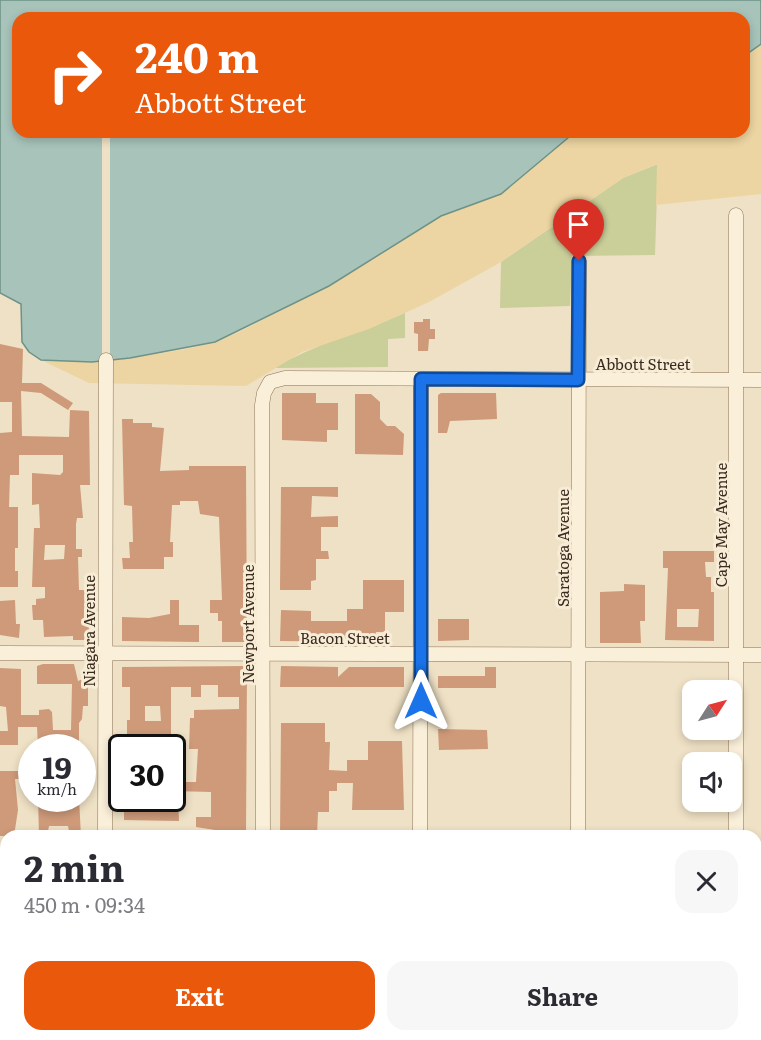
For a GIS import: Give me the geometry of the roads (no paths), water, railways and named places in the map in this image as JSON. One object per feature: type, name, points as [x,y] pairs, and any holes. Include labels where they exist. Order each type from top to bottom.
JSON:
[{"type":"street","name":"Cape May Avenue","points":[[736,215],[736,830]]},
{"type":"street","name":"Saratoga Avenue","points":[[578,830],[579,261]]},
{"type":"street","name":"Niagara Avenue","points":[[105,830],[106,360]]},
{"type":"street","name":"Abbott Street","points":[[263,413],[266,387],[277,379],[761,380]]},
{"type":"street","points":[[420,830],[421,379]]},
{"type":"street","name":"Newport Avenue","points":[[263,413],[263,830]]},
{"type":"street","name":"Bacon Street","points":[[0,653],[761,655]]},
{"type":"water","points":[[0,0],[761,0],[761,44],[750,52],[750,12],[12,12],[12,138],[568,138],[501,194],[441,216],[329,286],[215,342],[130,358],[92,362],[41,360],[29,352],[22,342],[21,304],[0,293]]}]
